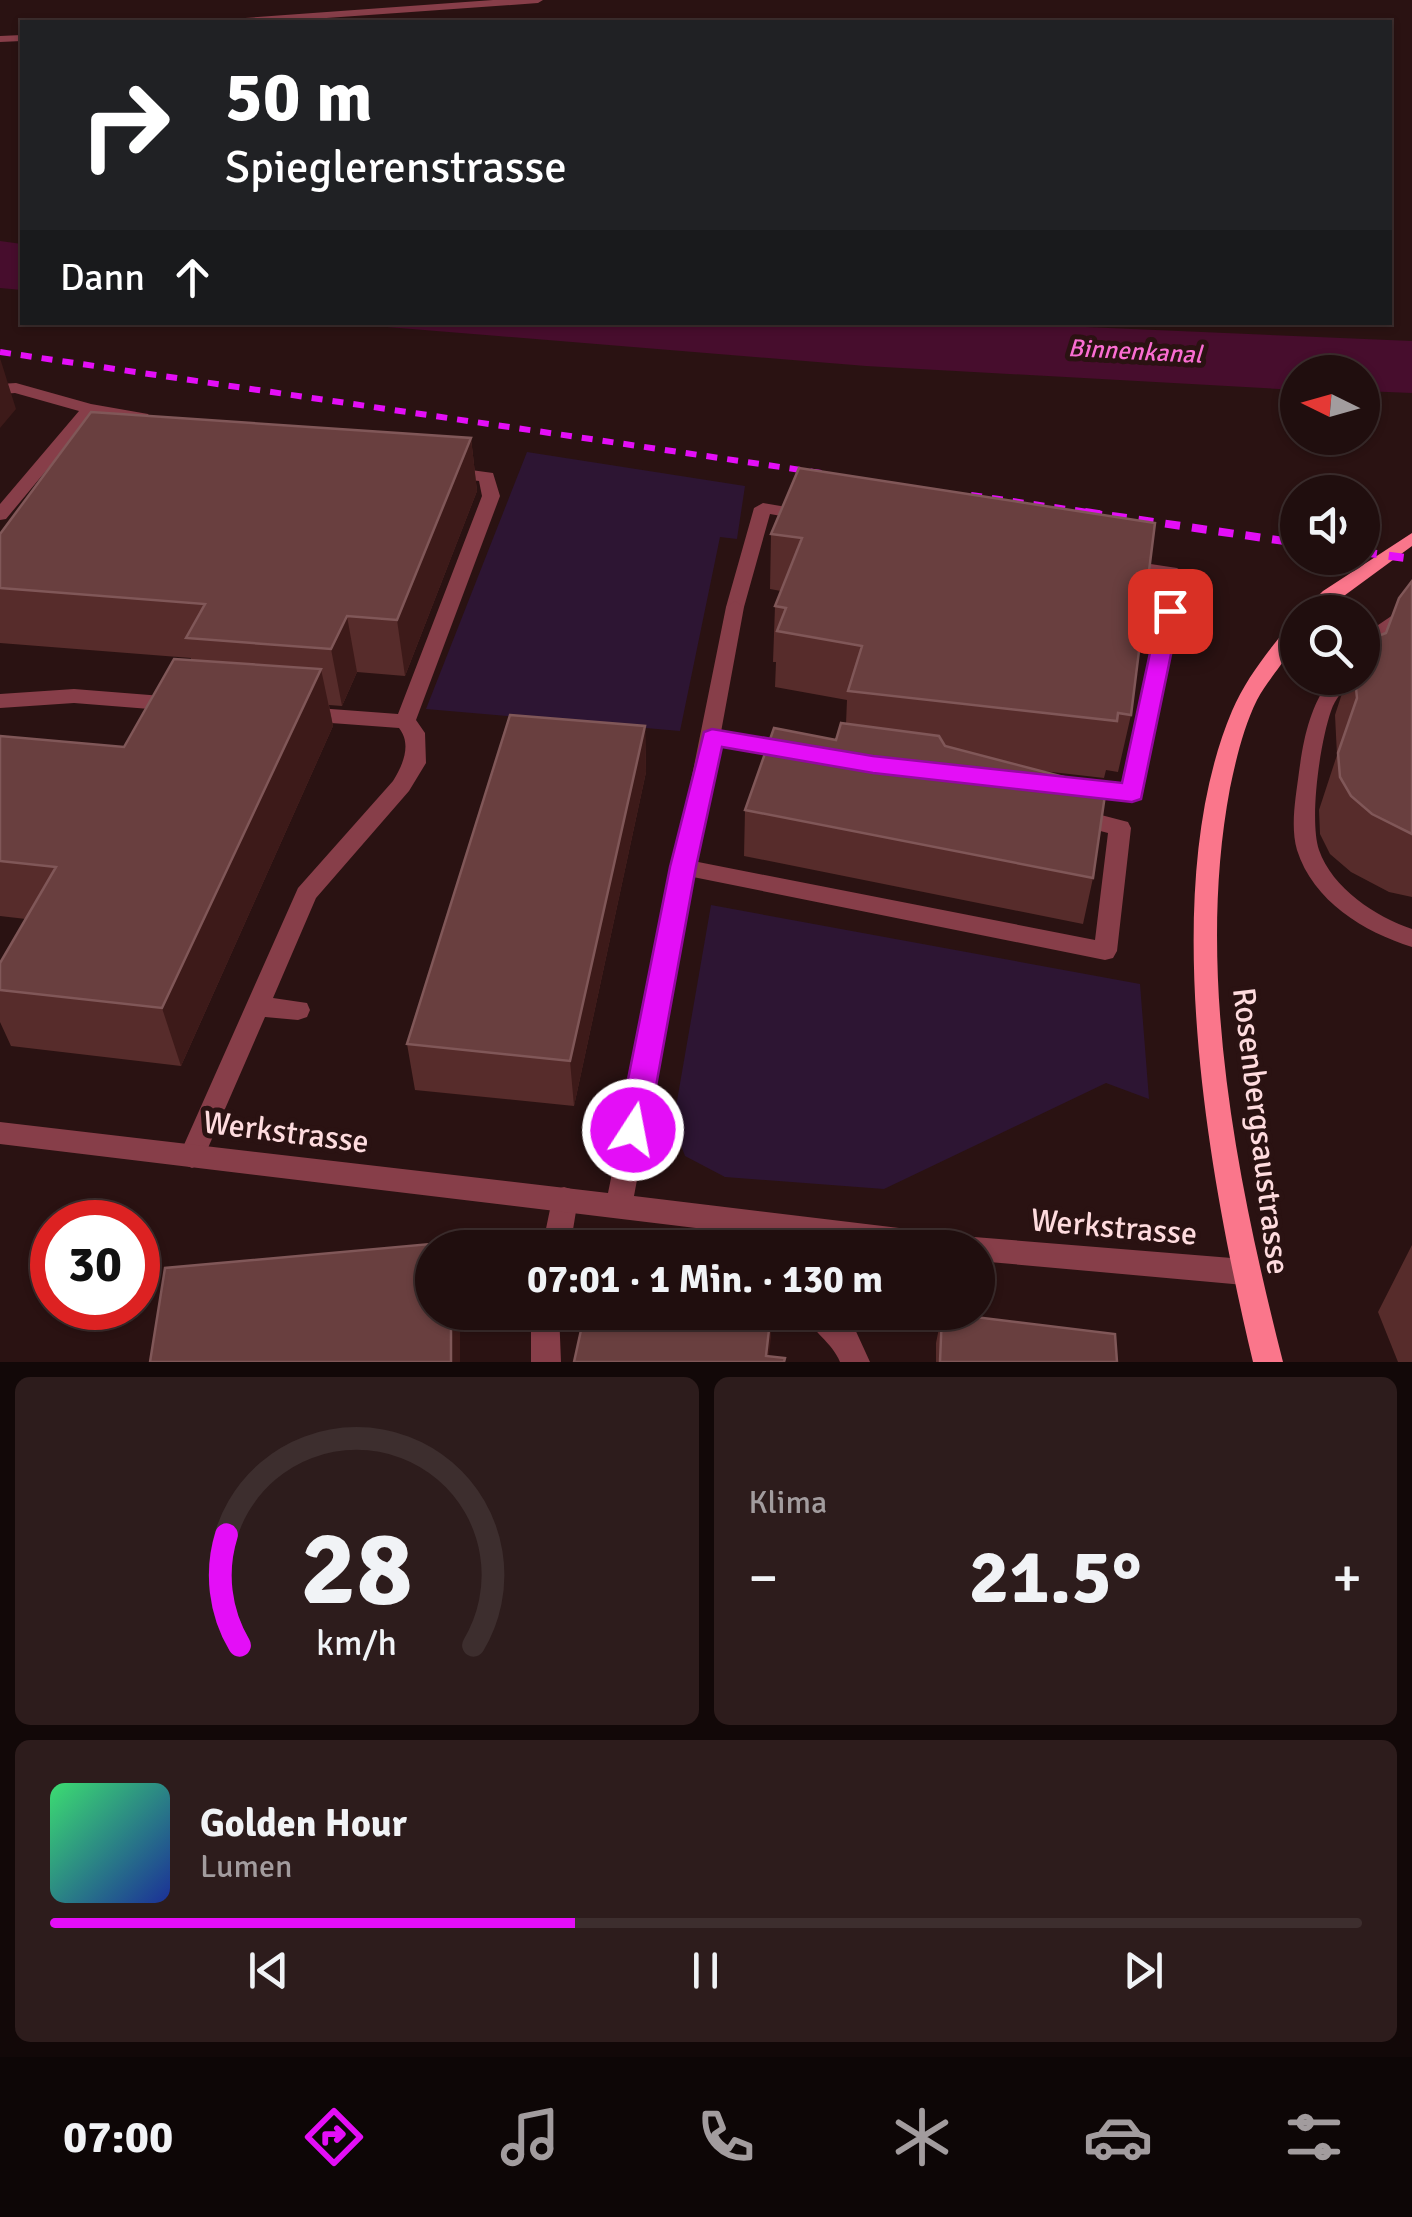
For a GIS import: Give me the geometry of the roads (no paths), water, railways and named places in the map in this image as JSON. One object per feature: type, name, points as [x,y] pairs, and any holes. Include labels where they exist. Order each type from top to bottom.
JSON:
[{"type":"street","points":[[259,20],[538,0]]},
{"type":"street","points":[[0,390],[16,388],[89,409],[165,421]]},
{"type":"street","points":[[0,515],[89,409]]},
{"type":"street","points":[[405,722],[491,496],[487,477],[430,469]]},
{"type":"street","points":[[619,1206],[736,607],[763,508],[822,518]]},
{"type":"street","points":[[1331,595],[1412,538]]},
{"type":"street","points":[[1058,785],[1132,793],[1177,574],[1098,562]]},
{"type":"street","points":[[1380,632],[1412,608]]},
{"type":"street","name":"Rosenbergsaustrasse","points":[[1268,1362],[1244,1272],[1208,1018],[1208,884],[1220,778],[1241,714],[1280,648]]},
{"type":"street","points":[[1331,695],[1322,709],[1310,770],[1306,847],[1324,880],[1357,910],[1394,933],[1412,938]]},
{"type":"street","points":[[0,701],[74,696],[191,705]]},
{"type":"street","points":[[192,1156],[306,894],[402,786],[415,763],[414,733],[405,722],[288,712]]},
{"type":"street","points":[[712,738],[820,755]]},
{"type":"street","points":[[683,867],[1105,951],[1120,828],[1063,813]]},
{"type":"street","points":[[257,1006],[298,1010]]},
{"type":"street","name":"Werkstrasse","points":[[0,1133],[822,1230]]},
{"type":"street","points":[[559,1230],[564,1199]]},
{"type":"street","name":"Werkstrasse","points":[[995,1250],[1244,1272]]},
{"type":"street","points":[[545,1330],[546,1362]]},
{"type":"street","points":[[836,1330],[844,1337],[855,1362]]},
{"type":"water","points":[[0,241],[20,244],[20,290],[0,288]]},
{"type":"water","name":"Binnenkanal","points":[[363,325],[1041,325],[1412,341],[1412,393],[1380,392],[1380,355],[1280,355],[1280,389],[866,366]]},
{"type":"railway","points":[[0,352],[828,474]]},
{"type":"railway","points":[[971,495],[1102,514]]},
{"type":"railway","points":[[1085,512],[1280,540]]},
{"type":"railway","points":[[1380,555],[1412,559]]}]
